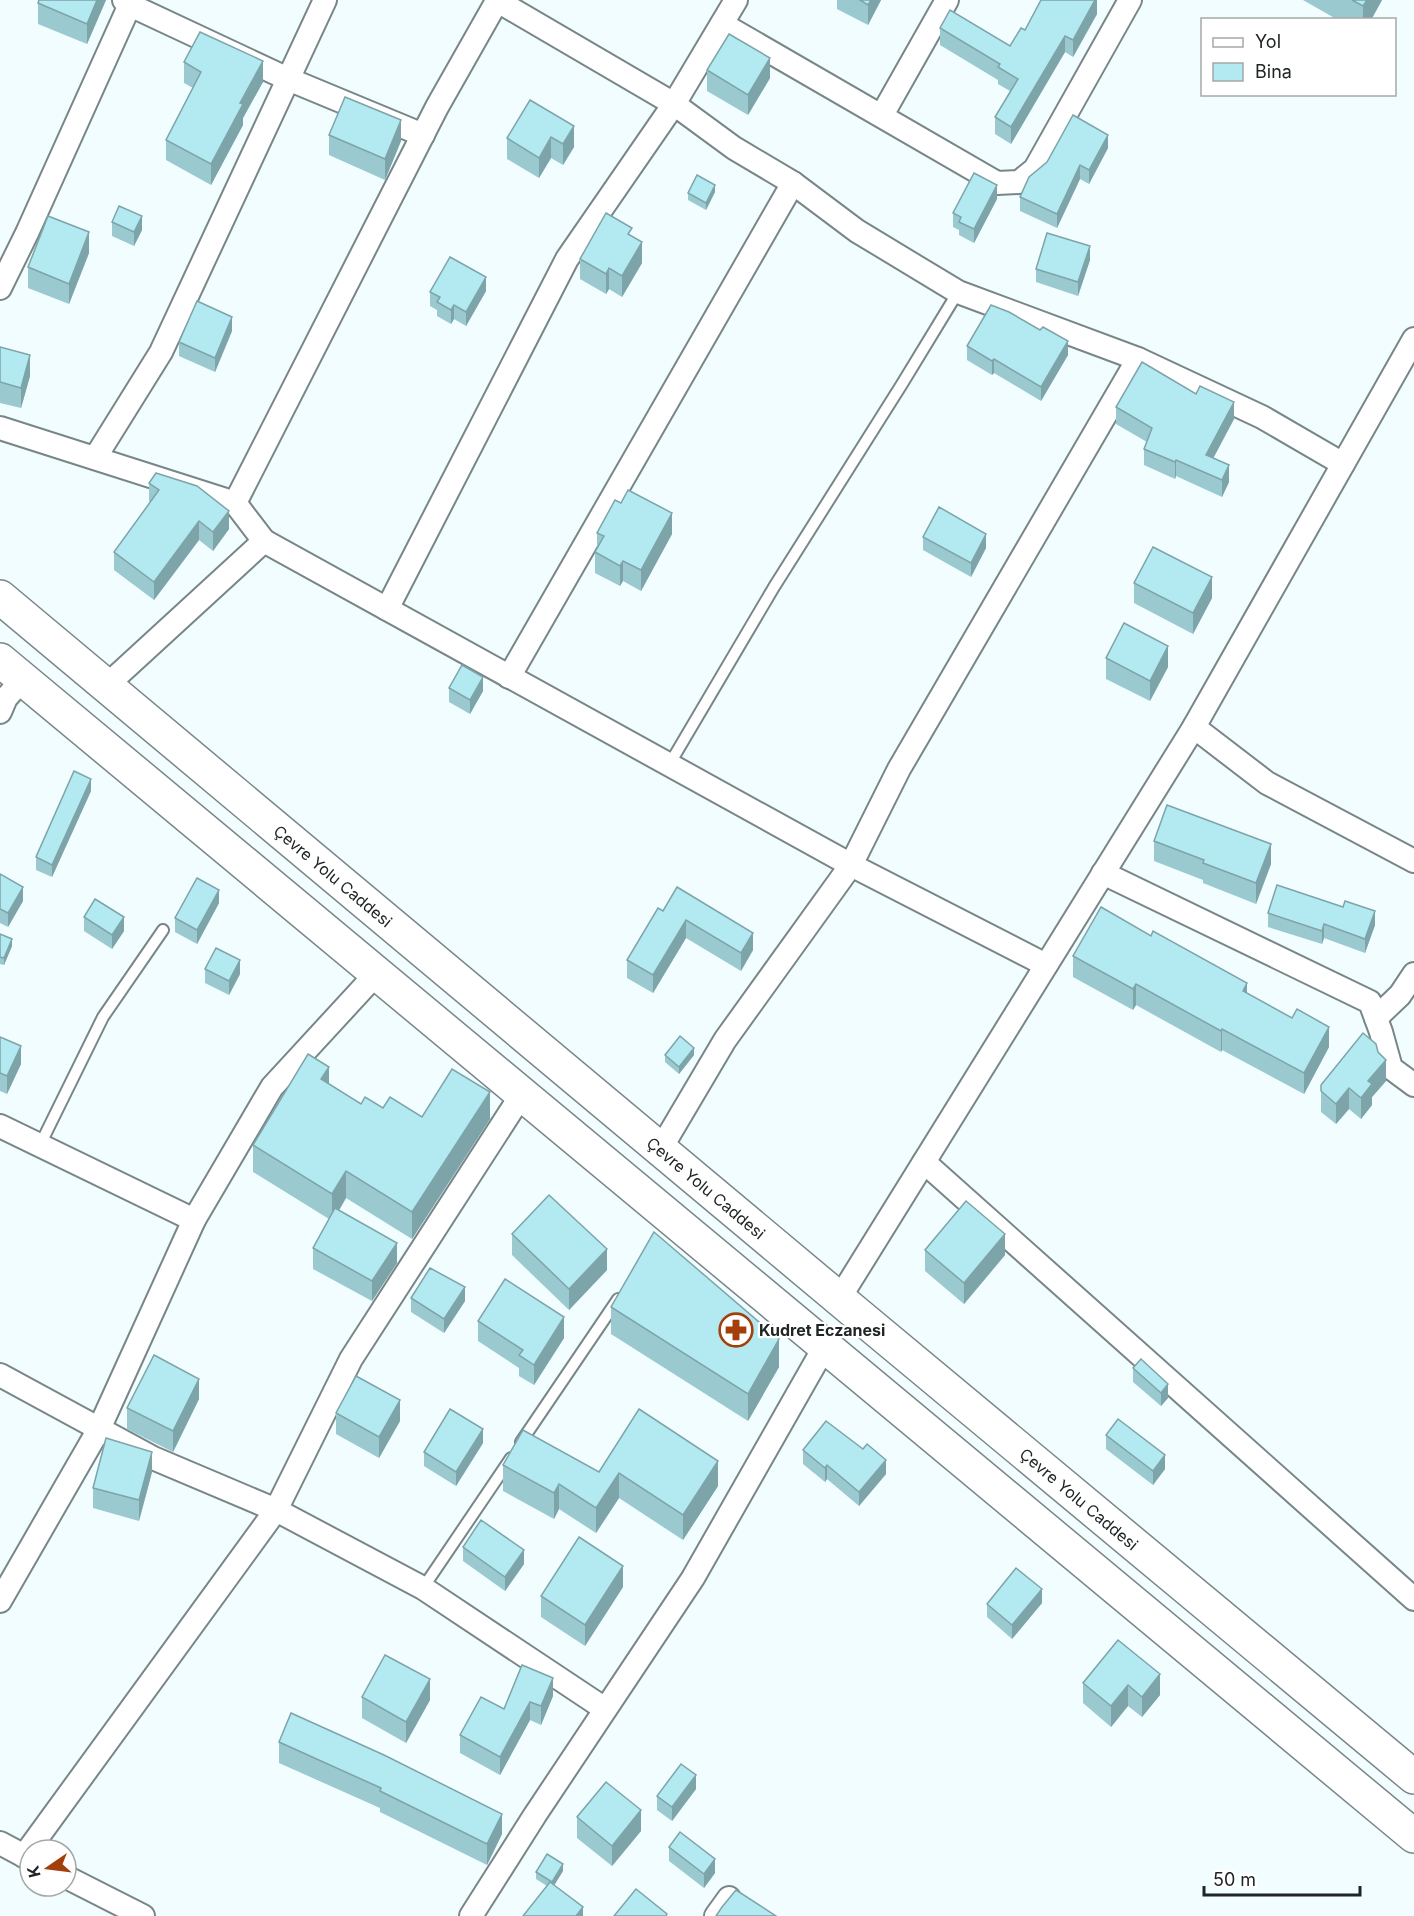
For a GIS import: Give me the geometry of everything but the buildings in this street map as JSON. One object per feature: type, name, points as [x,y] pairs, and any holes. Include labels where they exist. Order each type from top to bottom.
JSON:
[{"type":"highway","name":"Çevre Yolu Caddesi","points":[[0,597],[1414,1777]]},
{"type":"highway","points":[[12,670],[522,1094],[669,1224],[825,1346],[1414,1836]]},
{"type":"street","points":[[95,458],[161,352],[325,0]]},
{"type":"street","points":[[235,504],[423,135],[497,0],[674,104],[734,148],[794,183],[857,231],[958,292],[1138,359],[1262,417],[1343,465]]},
{"type":"street","points":[[387,609],[567,259],[674,104],[736,0]]},
{"type":"street","points":[[882,116],[947,0]]},
{"type":"street","points":[[722,24],[997,183],[1019,182],[1035,169],[1130,0]]},
{"type":"street","points":[[0,287],[27,234],[129,2],[288,79],[423,135]]},
{"type":"street","points":[[509,677],[794,183]]},
{"type":"street","points":[[839,1299],[1194,727],[1414,339]]},
{"type":"street","points":[[660,1150],[725,1040],[850,865],[905,758],[1138,359]]},
{"type":"street","points":[[0,428],[235,504],[264,541],[850,865],[1046,965]]},
{"type":"street","points":[[106,686],[264,541]]},
{"type":"street","points":[[0,712],[6,698],[12,670]]},
{"type":"street","points":[[1194,727],[1267,783],[1414,861]]},
{"type":"street","points":[[1103,873],[1370,1002],[1391,1068],[1414,1085]]},
{"type":"street","points":[[0,1601],[99,1429],[194,1220],[272,1087],[377,973]]},
{"type":"street","points":[[1376,1018],[1400,995],[1414,974]]},
{"type":"street","points":[[41,1838],[276,1510],[351,1359],[522,1094]]},
{"type":"street","points":[[0,1126],[194,1220]]},
{"type":"street","points":[[924,1162],[1414,1599]]},
{"type":"street","points":[[471,1916],[535,1815],[693,1578],[825,1346]]},
{"type":"street","points":[[0,1375],[153,1458],[276,1510],[423,1588],[605,1709]]},
{"type":"street","points":[[0,1842],[18,1853]]},
{"type":"street","points":[[78,1883],[142,1916]]},
{"type":"lane","points":[[669,765],[774,586],[958,292]]},
{"type":"lane","points":[[40,1145],[103,1017],[163,930]]},
{"type":"lane","points":[[423,1588],[626,1287]]},
{"type":"place","name":"Kudret Eczanesi","points":[[736,1330]]}]
